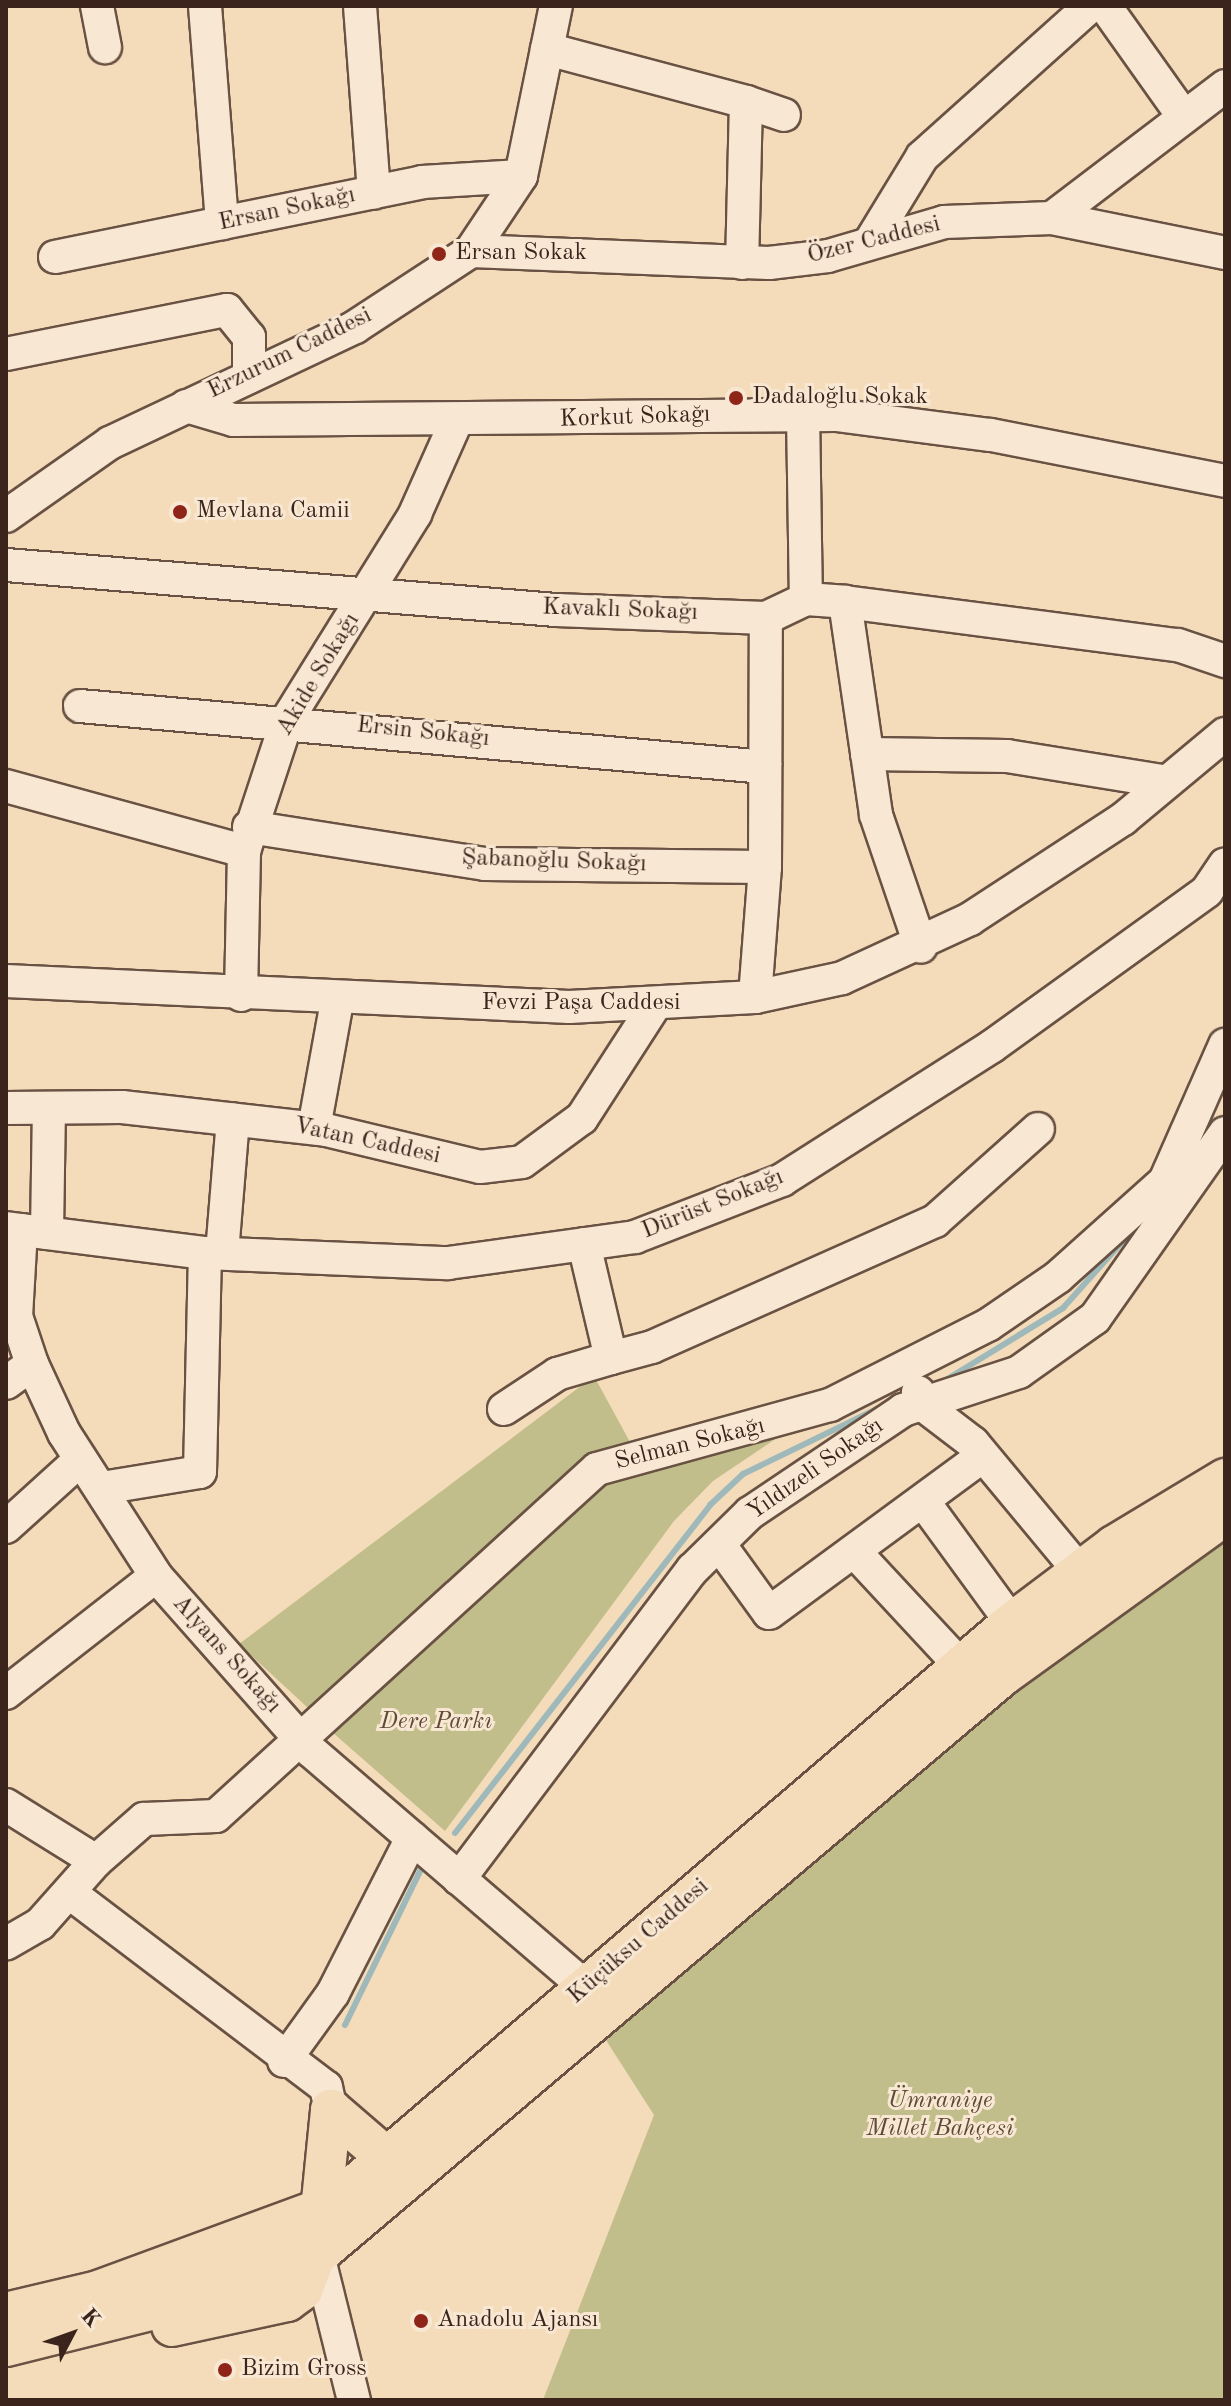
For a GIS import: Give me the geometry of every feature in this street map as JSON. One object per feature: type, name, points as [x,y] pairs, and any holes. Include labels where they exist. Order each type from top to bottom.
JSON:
[{"type":"main road","name":"Küçüksu Caddesi","points":[[6,2313],[98,2291],[312,2228],[386,2202],[596,1999],[961,1666],[1080,1572],[1225,1479]]},
{"type":"main road","name":"Küçüksu Caddesi","points":[[6,2346],[104,2325],[312,2228],[388,2159],[596,1999],[1003,1675],[1225,1515]]},
{"type":"main road","points":[[331,2110],[388,2159]]},
{"type":"main road","points":[[104,2325],[175,2326],[287,2301],[302,2290],[331,2110]]},
{"type":"street","points":[[97,6],[105,47]]},
{"type":"street","points":[[205,6],[222,223]]},
{"type":"street","points":[[360,6],[374,192]]},
{"type":"street","name":"Erzurum Caddesi","points":[[6,516],[19,495],[110,443],[355,327],[471,251],[521,176],[556,6]]},
{"type":"street","points":[[1105,6],[1184,117]]},
{"type":"street","points":[[872,239],[922,157],[1075,10]]},
{"type":"street","points":[[547,49],[784,115]]},
{"type":"street","points":[[1052,218],[1225,86]]},
{"type":"street","points":[[742,263],[746,102]]},
{"type":"street","name":"Ersan Sokağı","points":[[55,257],[374,192],[521,176]]},
{"type":"street","name":"Özer Caddesi","points":[[471,251],[742,263],[828,256],[872,239],[944,222],[1052,218],[1225,253]]},
{"type":"street","points":[[6,354],[227,310],[249,337],[249,377]]},
{"type":"street","name":"Korkut Sokağı","points":[[186,406],[234,420],[456,422],[803,413],[991,435],[1225,481]]},
{"type":"street","points":[[803,413],[806,599]]},
{"type":"street","name":"Akide Sokağı","points":[[241,995],[247,839],[287,720],[415,514],[456,422]]},
{"type":"street","name":"Kavaklı Sokağı","points":[[6,565],[368,594],[766,618],[806,599],[845,602],[1178,645],[1225,661]]},
{"type":"street","points":[[845,602],[876,815],[921,947]]},
{"type":"street","points":[[755,997],[765,867],[766,618]]},
{"type":"street","name":"Ersin Sokağı","points":[[80,706],[287,720],[765,767]]},
{"type":"street","name":"Fevzi Paşa Caddesi","points":[[6,981],[337,1001],[653,1008],[755,997],[842,978],[921,947],[1123,819],[1225,734]]},
{"type":"street","points":[[867,754],[1007,756],[1167,782]]},
{"type":"street","name":"Şabanoğlu Sokağı","points":[[6,786],[247,839],[485,864],[765,867]]},
{"type":"street","name":"Dürüst Sokağı","points":[[25,1230],[214,1253],[448,1263],[635,1237],[782,1180],[991,1047],[1207,891],[1225,864]]},
{"type":"street","points":[[314,1128],[337,1001]]},
{"type":"street","name":"Vatan Caddesi","points":[[6,1108],[233,1119],[314,1128],[480,1167],[522,1162],[582,1118],[653,1008]]},
{"type":"street","name":"Selman Sokağı","points":[[6,1944],[70,1893],[96,1861],[144,1819],[216,1816],[298,1736],[597,1469],[785,1420],[988,1325],[1058,1277],[1165,1181],[1225,1045]]},
{"type":"street","name":"Alyans Sokağı","points":[[49,1108],[11,1319],[80,1460],[102,1488],[156,1576],[298,1736],[596,1999]]},
{"type":"street","points":[[102,1488],[200,1472],[214,1253],[233,1119]]},
{"type":"street","points":[[504,1409],[557,1374],[652,1347],[935,1221],[1038,1129]]},
{"type":"street","name":"Yıldızeli Sokağı","points":[[459,1879],[719,1544],[750,1513],[922,1404],[1019,1372],[1095,1318],[1225,1133]]},
{"type":"street","points":[[584,1244],[611,1358]]},
{"type":"street","points":[[6,1383],[32,1364]]},
{"type":"street","points":[[908,1364],[922,1404],[983,1456],[1080,1572]]},
{"type":"street","points":[[719,1544],[769,1613],[983,1456]]},
{"type":"street","points":[[6,1527],[80,1460]]},
{"type":"street","points":[[923,1501],[1012,1623]]},
{"type":"street","points":[[854,1551],[961,1666]]},
{"type":"street","points":[[6,1693],[156,1576]]},
{"type":"street","points":[[6,1805],[96,1861]]},
{"type":"street","points":[[284,2061],[333,1993],[412,1838]]},
{"type":"street","points":[[70,1893],[284,2061],[326,2087],[331,2110]]},
{"type":"street","points":[[312,2228],[354,2400]]},
{"type":"street","points":[[287,2301],[339,2330]]},
{"type":"green space","points":[[594,1376],[630,1442],[591,1454],[308,1708],[239,1644]]},
{"type":"green space","name":"Dere Parkı","points":[[783,1434],[713,1481],[674,1521],[445,1831],[332,1732],[602,1476]]},
{"type":"green space","name":"Ümraniye Millet Bahçesi","points":[[1225,1528],[1225,2400],[543,2400],[654,2115],[602,2034],[996,1687]]},
{"type":"waterway","points":[[944,1381],[1063,1308],[1130,1233]]},
{"type":"waterway","points":[[455,1833],[710,1505],[743,1474],[879,1408]]},
{"type":"waterway","points":[[345,2025],[421,1869]]},
{"type":"place","name":"Ersan Sokak","points":[[439,254]]},
{"type":"place","name":"Dadaloğlu Sokak","points":[[736,398]]},
{"type":"place","name":"Mevlana Camii","points":[[180,512]]},
{"type":"place","name":"Anadolu Ajansı","points":[[421,2321]]},
{"type":"place","name":"Bizim Gross","points":[[225,2370]]}]
